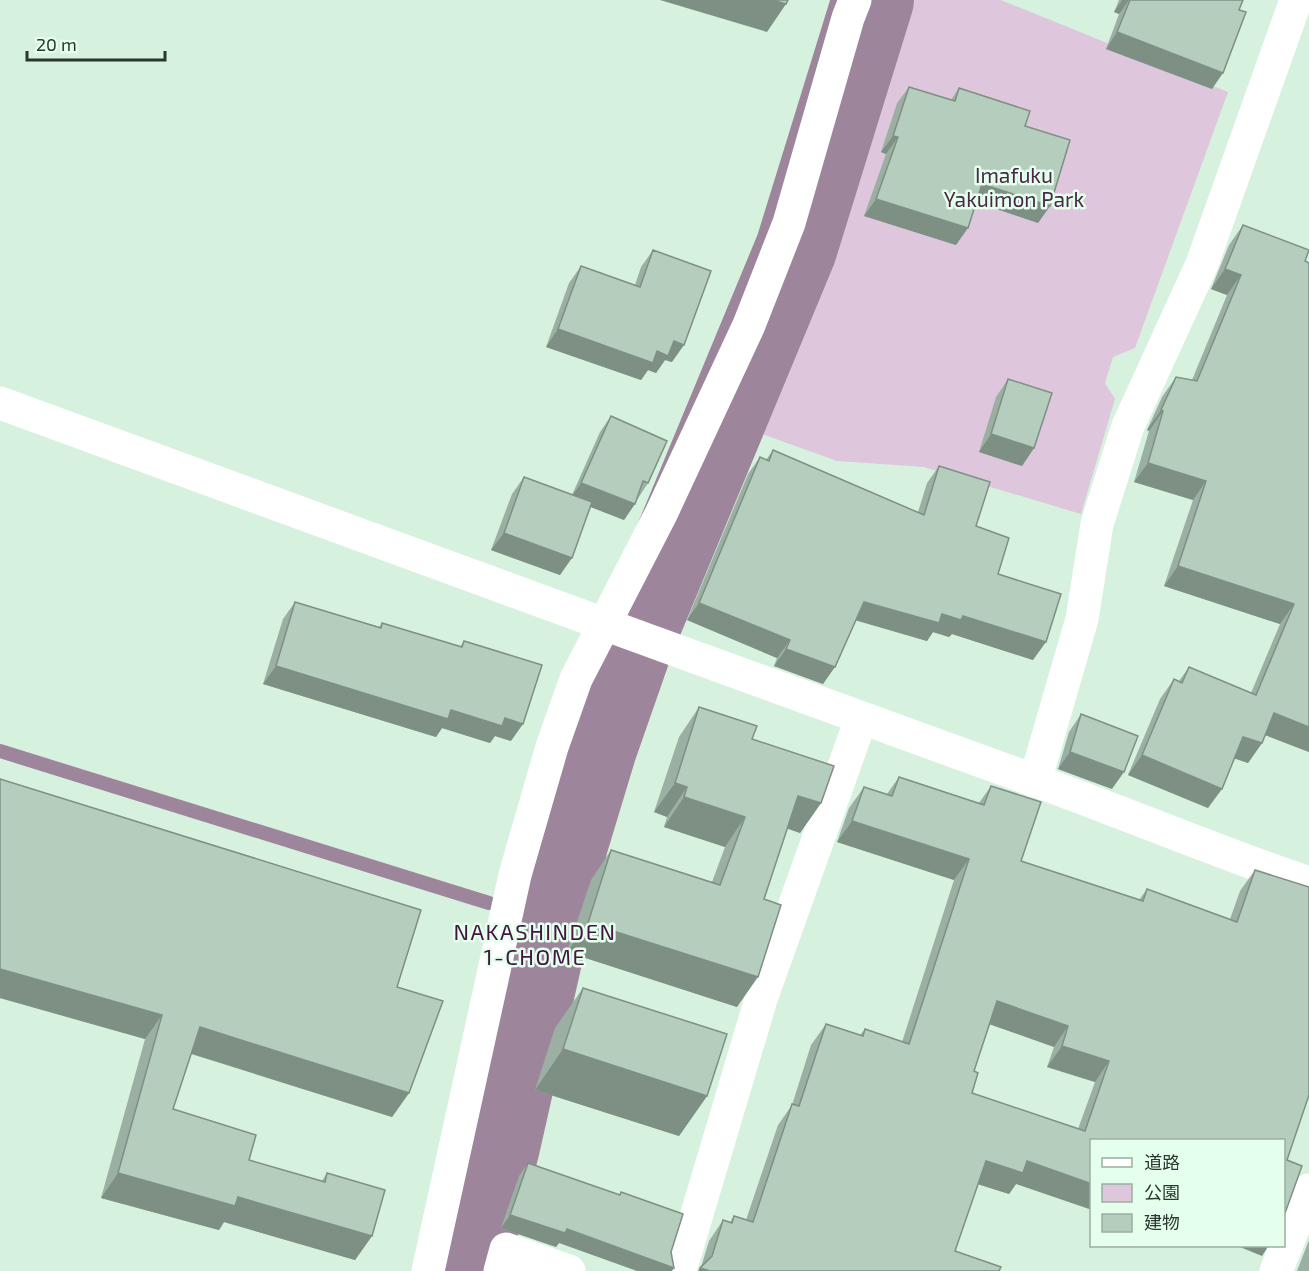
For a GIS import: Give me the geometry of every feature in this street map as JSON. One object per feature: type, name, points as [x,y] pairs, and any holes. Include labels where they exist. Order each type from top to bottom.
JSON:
[{"type":"street","points":[[428,1271],[515,875],[552,747],[576,679],[613,626],[661,514],[749,325],[789,222],[855,0]]},
{"type":"street","points":[[1035,781],[1082,619],[1097,524],[1128,426],[1202,264],[1296,0]]},
{"type":"street","points":[[0,403],[1035,781],[1224,854],[1309,883]]},
{"type":"street","points":[[680,1271],[761,999],[861,719]]},
{"type":"street","points":[[1276,1271],[1309,1190]]},
{"type":"street","points":[[503,1260],[569,1271]]},
{"type":"green space","name":"Imafuku Yakuimon Park","points":[[899,0],[1001,0],[1228,92],[1135,348],[1113,357],[1105,383],[1115,399],[1081,514],[924,467],[837,461],[754,431],[765,390],[831,219],[875,60]]},
{"type":"building","points":[[772,0],[788,0],[786,4]]},
{"type":"building","points":[[1130,0],[1243,0],[1239,10],[1246,12],[1223,73],[1117,32]]},
{"type":"building","points":[[909,87],[955,101],[959,88],[1030,111],[1025,126],[1070,140],[1050,206],[982,184],[968,228],[876,199],[898,137],[893,136]]},
{"type":"building","points":[[1243,225],[1309,250],[1305,261],[1309,263],[1309,727],[1274,713],[1262,743],[1243,737],[1222,789],[1142,755],[1174,679],[1182,683],[1189,667],[1256,695],[1294,604],[1178,566],[1206,481],[1148,463],[1163,411],[1161,410],[1176,377],[1197,381],[1241,275],[1225,269]]},
{"type":"building","points":[[653,250],[711,271],[684,345],[674,341],[668,356],[657,351],[653,363],[558,329],[581,266],[640,287]]},
{"type":"building","points":[[1008,379],[1052,393],[1034,448],[991,434]]},
{"type":"building","points":[[611,416],[667,441],[648,483],[643,481],[635,504],[581,483]]},
{"type":"building","points":[[773,450],[924,515],[939,466],[990,482],[976,526],[1009,538],[998,574],[1061,594],[1046,642],[963,616],[961,620],[942,614],[939,623],[864,602],[835,667],[786,649],[790,640],[699,603],[760,457],[769,461]]},
{"type":"building","points":[[524,477],[592,502],[572,558],[504,533]]},
{"type":"building","points":[[295,602],[381,628],[382,623],[462,647],[464,641],[542,665],[523,724],[505,718],[502,726],[451,710],[448,719],[276,666]]},
{"type":"building","points":[[699,707],[757,726],[752,739],[834,766],[821,803],[798,796],[764,899],[781,905],[758,977],[588,923],[611,850],[720,885],[745,817],[684,797],[687,787],[675,783]]},
{"type":"building","points":[[1081,714],[1138,736],[1124,772],[1070,752]]},
{"type":"building","points":[[899,777],[984,805],[991,786],[1041,802],[1021,861],[1143,901],[1147,889],[1237,922],[1255,870],[1309,887],[1309,1095],[1287,1160],[1302,1166],[1285,1213],[1285,1139],[1090,1139],[1090,1183],[1027,1161],[1023,1173],[986,1161],[955,1251],[1001,1267],[999,1271],[710,1271],[700,1268],[712,1256],[723,1220],[732,1223],[734,1216],[753,1222],[792,1104],[799,1106],[826,1024],[863,1036],[865,1029],[909,1044],[969,859],[852,821],[864,787],[892,796]],"holes":[[[997,1001],[1068,1026],[1062,1046],[1109,1061],[1085,1131],[972,1093],[978,1073],[974,1071]]]},
{"type":"building","points":[[0,779],[421,910],[397,987],[443,1001],[409,1093],[200,1027],[173,1109],[256,1135],[249,1160],[325,1182],[327,1173],[385,1190],[372,1236],[238,1197],[235,1206],[118,1173],[162,1015],[0,969]]},
{"type":"building","points":[[583,988],[727,1034],[707,1096],[563,1049]]},
{"type":"building","points":[[528,1163],[683,1214],[671,1252],[674,1268],[567,1229],[565,1233],[510,1215]]},
{"type":"waterway","points":[[466,1271],[499,1146],[567,844],[596,748],[633,642],[796,249],[873,0]]},
{"type":"waterway","points":[[0,751],[489,903]]},
{"type":"district","name":"NAKASHINDEN 1-CHOME","points":[[535,944]]}]
